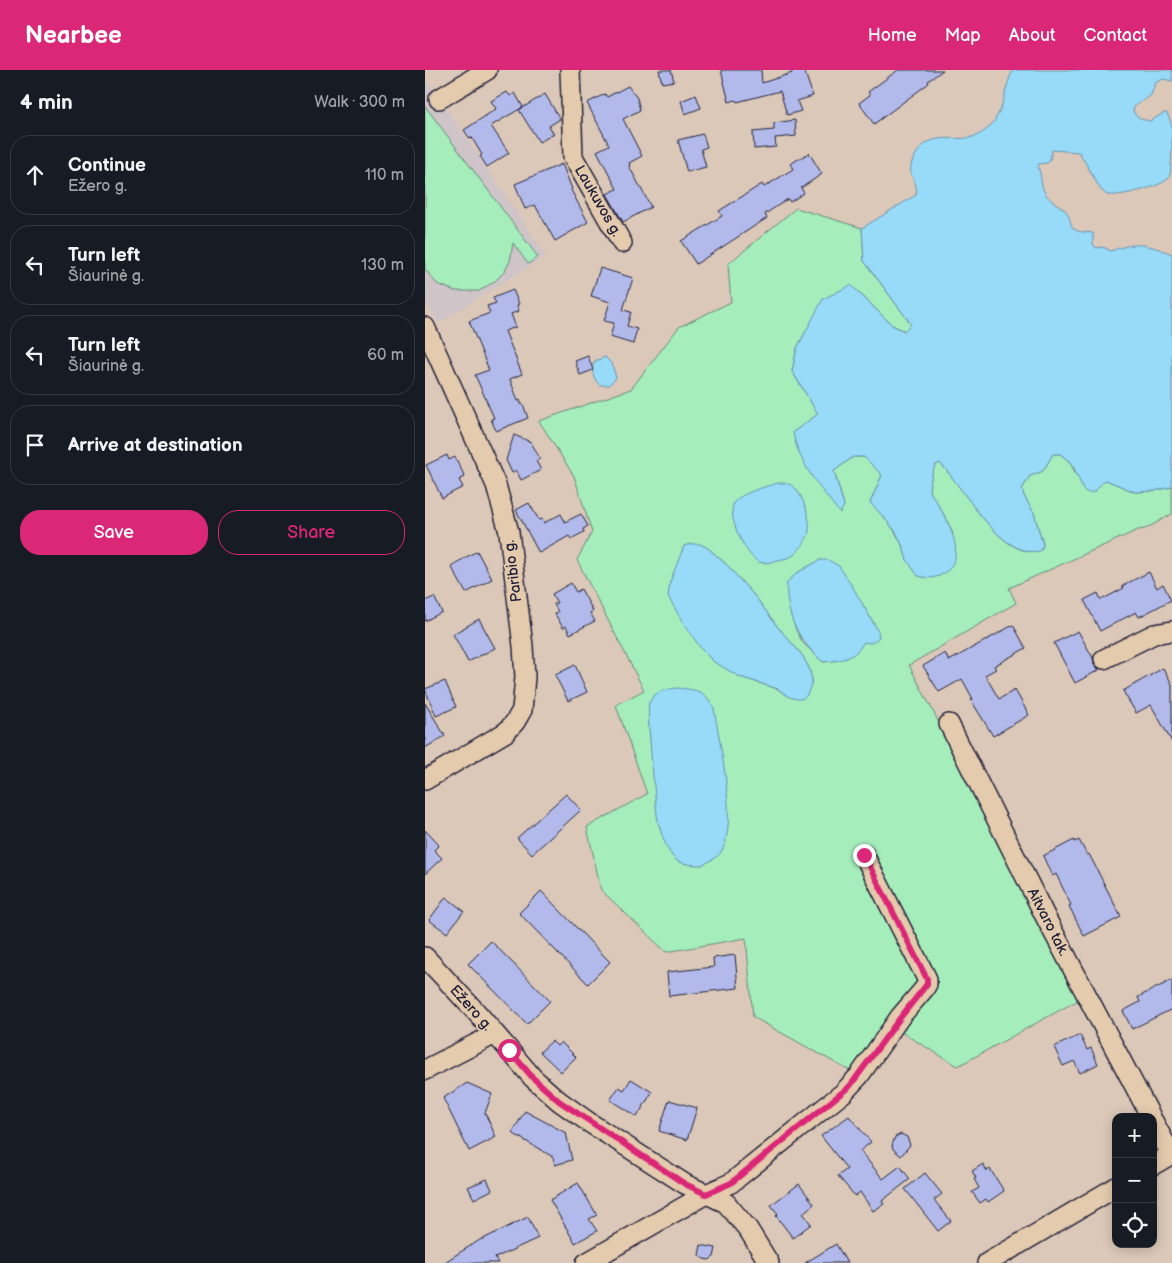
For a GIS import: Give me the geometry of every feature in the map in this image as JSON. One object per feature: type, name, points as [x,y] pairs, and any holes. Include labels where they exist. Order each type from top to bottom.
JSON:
[{"type":"street","points":[[439,99],[487,70]]},
{"type":"street","name":"Laukuvos g.","points":[[570,70],[573,157],[622,243]]},
{"type":"street","name":"Paribio g.","points":[[425,327],[496,485],[503,508],[509,532],[525,677],[522,710],[506,732],[425,780]]},
{"type":"street","points":[[1104,659],[1154,634],[1172,631]]},
{"type":"street","name":"Aitvaro tak.","points":[[949,724],[1047,920],[1149,1113]]},
{"type":"street","points":[[586,1263],[706,1194],[731,1183],[850,1086],[927,984],[927,979],[864,855]]},
{"type":"street","name":"Ežero g.","points":[[425,957],[533,1078],[559,1101],[685,1184],[726,1203],[748,1229],[769,1263]]},
{"type":"street","points":[[425,1070],[495,1034]]},
{"type":"street","points":[[1157,1128],[1172,1154],[1157,1163]]},
{"type":"street","points":[[987,1263],[1112,1189]]},
{"type":"shaded area","points":[[425,77],[546,256],[438,323],[425,301]]},
{"type":"green space","points":[[425,106],[538,257],[528,264],[513,243],[510,261],[505,271],[495,281],[479,291],[455,291],[437,284],[425,269]]},
{"type":"green space","points":[[796,208],[862,228],[864,261],[911,324],[905,331],[892,325],[851,285],[809,326],[797,348],[792,371],[818,414],[793,432],[844,505],[834,471],[853,457],[864,457],[882,475],[870,503],[893,529],[901,543],[907,560],[953,534],[946,518],[929,490],[934,469],[940,463],[979,514],[1002,538],[1014,546],[1029,551],[1042,549],[1043,544],[1034,513],[1022,489],[1030,476],[1043,471],[1053,454],[1060,454],[1069,461],[1078,478],[1095,492],[1100,483],[1106,480],[1135,492],[1154,491],[1172,487],[1172,514],[1145,529],[1138,530],[1009,588],[1016,603],[909,665],[1082,998],[958,1066],[889,1025],[859,1076],[753,1017],[746,938],[666,952],[601,890],[587,827],[647,794],[616,705],[644,690],[577,560],[592,532],[574,476],[539,421],[631,389],[679,327],[731,302],[728,264]],"holes":[[[684,546],[708,548],[728,566],[802,655],[812,679],[783,693],[778,689],[740,677],[714,661],[682,621],[682,552]],[[820,560],[839,567],[875,625],[859,649],[847,658],[823,662],[803,643],[796,630],[787,592],[797,573]],[[649,703],[702,865],[679,862],[673,857],[658,821],[649,728]]]},
{"type":"water","points":[[1013,70],[1172,70],[1172,81],[1163,79],[1155,83],[1150,96],[1138,103],[1133,110],[1137,117],[1150,121],[1164,113],[1168,115],[1172,128],[1171,162],[1169,178],[1165,181],[1139,191],[1107,195],[1101,190],[1079,152],[1052,150],[1050,161],[1039,164],[1038,167],[1042,187],[1047,196],[1066,211],[1074,229],[1093,233],[1093,244],[1096,248],[1103,247],[1111,251],[1128,246],[1141,245],[1172,254],[1172,487],[1154,491],[1135,492],[1106,480],[1093,492],[1086,492],[1069,461],[1060,454],[1053,454],[1043,471],[1030,476],[1022,489],[1034,513],[1043,545],[1040,551],[1025,551],[1011,544],[997,533],[940,463],[934,469],[929,490],[951,530],[956,553],[953,563],[943,574],[929,578],[922,577],[918,576],[907,560],[896,532],[870,503],[882,475],[864,457],[853,457],[834,471],[844,506],[840,513],[811,475],[800,454],[793,432],[818,414],[792,371],[797,348],[823,299],[851,285],[892,325],[904,331],[911,324],[864,261],[862,228],[916,195],[917,190],[911,167],[919,149],[928,142],[937,139],[967,138],[977,135],[993,123],[1001,109]]},
{"type":"water","points":[[605,357],[612,364],[616,378],[609,385],[600,385],[594,377],[593,367],[595,361]]},
{"type":"water","points":[[778,483],[786,483],[797,490],[807,514],[809,531],[799,550],[793,555],[761,563],[748,552],[738,533],[732,514],[733,506],[736,500],[745,494]]},
{"type":"water","points":[[700,544],[708,548],[728,566],[802,655],[812,679],[807,695],[802,699],[789,697],[778,689],[740,677],[714,662],[702,650],[668,596],[670,582],[684,546]]},
{"type":"water","points":[[820,560],[828,560],[839,566],[878,631],[879,637],[876,641],[864,642],[852,656],[823,662],[800,636],[791,616],[787,594],[787,582],[797,573]]},
{"type":"water","points":[[678,688],[700,692],[711,702],[714,708],[726,783],[728,823],[726,840],[721,852],[712,860],[702,865],[691,865],[676,860],[670,854],[658,822],[653,781],[649,703],[657,693]]},
{"type":"building","points":[[659,70],[671,70],[674,81],[662,83]]},
{"type":"building","points":[[721,70],[761,70],[762,83],[792,73],[791,70],[804,70],[813,96],[797,101],[801,111],[787,115],[780,91],[737,102],[736,100],[729,102]]},
{"type":"building","points":[[898,70],[943,70],[928,81],[929,83],[874,124],[859,103],[870,95],[868,92]]},
{"type":"building","points":[[628,86],[637,98],[640,110],[623,119],[642,156],[629,163],[629,166],[651,207],[623,222],[607,194],[617,189],[597,151],[609,145],[587,103],[605,94],[607,97]]},
{"type":"building","points":[[507,92],[510,96],[515,93],[523,107],[491,126],[509,153],[487,167],[472,138],[470,139],[464,130],[496,109],[491,101]]},
{"type":"building","points":[[545,94],[560,119],[549,126],[554,134],[539,142],[519,110]]},
{"type":"building","points":[[696,95],[701,108],[685,114],[681,101]]},
{"type":"building","points":[[795,120],[796,136],[775,138],[776,147],[754,149],[753,132],[774,130],[774,123]]},
{"type":"building","points":[[703,134],[707,147],[701,149],[706,167],[687,172],[678,140]]},
{"type":"building","points":[[809,153],[822,174],[801,188],[804,193],[790,202],[788,199],[765,214],[767,218],[696,264],[681,241],[722,216],[719,211],[762,184],[764,187],[793,169],[790,164]]},
{"type":"building","points":[[562,164],[571,190],[588,222],[555,241],[535,205],[525,209],[515,184]]},
{"type":"building","points":[[600,268],[633,278],[623,310],[631,312],[627,326],[637,329],[633,344],[610,337],[614,323],[604,321],[610,302],[591,296]]},
{"type":"building","points":[[513,290],[519,304],[517,305],[519,311],[511,314],[516,327],[505,331],[522,374],[510,379],[518,401],[520,400],[521,404],[523,404],[528,418],[496,431],[491,419],[494,418],[475,375],[489,370],[469,321],[490,313],[487,306],[496,303],[493,298]]},
{"type":"building","points":[[588,356],[593,370],[580,375],[575,361]]},
{"type":"building","points":[[514,435],[531,442],[540,459],[536,461],[541,470],[521,480],[516,470],[512,473],[506,460]]},
{"type":"building","points":[[447,455],[449,460],[455,457],[465,477],[459,480],[463,487],[442,498],[426,465]]},
{"type":"building","points":[[529,503],[539,520],[542,519],[544,523],[561,514],[565,522],[581,514],[588,526],[583,529],[584,532],[571,539],[569,536],[539,553],[516,510]]},
{"type":"building","points":[[477,551],[492,579],[466,593],[451,566]]},
{"type":"building","points":[[1149,572],[1157,588],[1163,584],[1171,600],[1139,617],[1136,612],[1100,631],[1084,600],[1098,593],[1101,600],[1124,588],[1122,586]]},
{"type":"building","points":[[571,583],[576,592],[581,589],[593,611],[590,613],[595,621],[570,634],[566,626],[563,628],[555,614],[558,612],[554,604],[557,603],[552,594]]},
{"type":"building","points":[[434,597],[442,612],[425,621],[425,601]]},
{"type":"building","points":[[479,619],[495,648],[468,662],[453,634]]},
{"type":"building","points":[[1013,625],[1026,648],[994,666],[996,669],[985,675],[999,699],[1015,690],[1029,715],[993,736],[971,700],[973,699],[962,679],[939,692],[923,666],[945,653],[949,661]]},
{"type":"building","points":[[1078,631],[1093,658],[1094,664],[1099,670],[1075,683],[1054,643]]},
{"type":"building","points":[[575,665],[587,692],[568,701],[555,675]]},
{"type":"building","points":[[1163,668],[1172,684],[1172,742],[1151,705],[1136,713],[1123,691]]},
{"type":"building","points":[[445,681],[456,707],[436,716],[425,689]]},
{"type":"building","points":[[425,703],[445,736],[425,748]]},
{"type":"building","points":[[566,794],[581,810],[532,854],[517,838]]},
{"type":"building","points":[[425,830],[439,845],[434,850],[442,858],[425,874]]},
{"type":"building","points":[[1074,840],[1075,842],[1079,840],[1087,855],[1089,854],[1121,917],[1084,936],[1056,874],[1052,876],[1043,856]]},
{"type":"building","points":[[541,891],[610,962],[588,984],[519,913]]},
{"type":"building","points":[[446,897],[464,911],[447,933],[429,920]]},
{"type":"building","points":[[491,941],[550,1001],[527,1024],[468,964]]},
{"type":"building","points":[[735,955],[738,988],[669,996],[667,972],[714,967],[713,958]]},
{"type":"building","points":[[1172,980],[1172,1009],[1132,1029],[1123,1011],[1140,1002],[1138,997]]},
{"type":"building","points":[[1080,1035],[1087,1050],[1091,1048],[1098,1064],[1080,1073],[1074,1061],[1063,1066],[1054,1047]]},
{"type":"building","points":[[552,1041],[557,1046],[561,1042],[576,1057],[561,1072],[540,1052]]},
{"type":"building","points":[[631,1079],[652,1092],[637,1117],[610,1100],[619,1087],[624,1090]]},
{"type":"building","points":[[467,1083],[492,1094],[485,1113],[496,1137],[469,1151],[443,1098]]},
{"type":"building","points":[[669,1100],[697,1108],[687,1140],[659,1131]]},
{"type":"building","points":[[525,1111],[566,1133],[572,1160],[555,1165],[553,1157],[512,1133]]},
{"type":"building","points":[[849,1116],[871,1142],[860,1151],[883,1179],[900,1166],[910,1179],[882,1201],[884,1204],[873,1211],[860,1192],[855,1196],[838,1176],[847,1169],[821,1136]]},
{"type":"building","points":[[901,1134],[907,1137],[910,1145],[901,1156],[893,1149],[892,1145],[895,1137]]},
{"type":"building","points":[[983,1164],[987,1171],[990,1169],[1004,1191],[988,1202],[986,1199],[980,1203],[972,1192],[979,1188],[972,1171]]},
{"type":"building","points":[[925,1173],[942,1194],[934,1200],[951,1221],[938,1231],[905,1189]]},
{"type":"building","points":[[487,1179],[492,1190],[474,1199],[468,1187]]},
{"type":"building","points":[[578,1183],[597,1215],[589,1219],[597,1231],[575,1243],[550,1200]]},
{"type":"building","points":[[799,1184],[814,1204],[803,1213],[811,1224],[793,1238],[776,1216],[778,1214],[771,1205]]},
{"type":"building","points":[[528,1217],[538,1238],[495,1258],[498,1263],[443,1263],[483,1238]]},
{"type":"building","points":[[836,1244],[847,1263],[805,1263]]},
{"type":"building","points":[[701,1245],[716,1248],[714,1257],[709,1260],[699,1255]]},
{"type":"route","points":[[509,1050],[533,1078],[559,1101],[685,1184],[706,1194],[731,1183],[850,1086],[927,984],[927,979],[864,855]]}]
